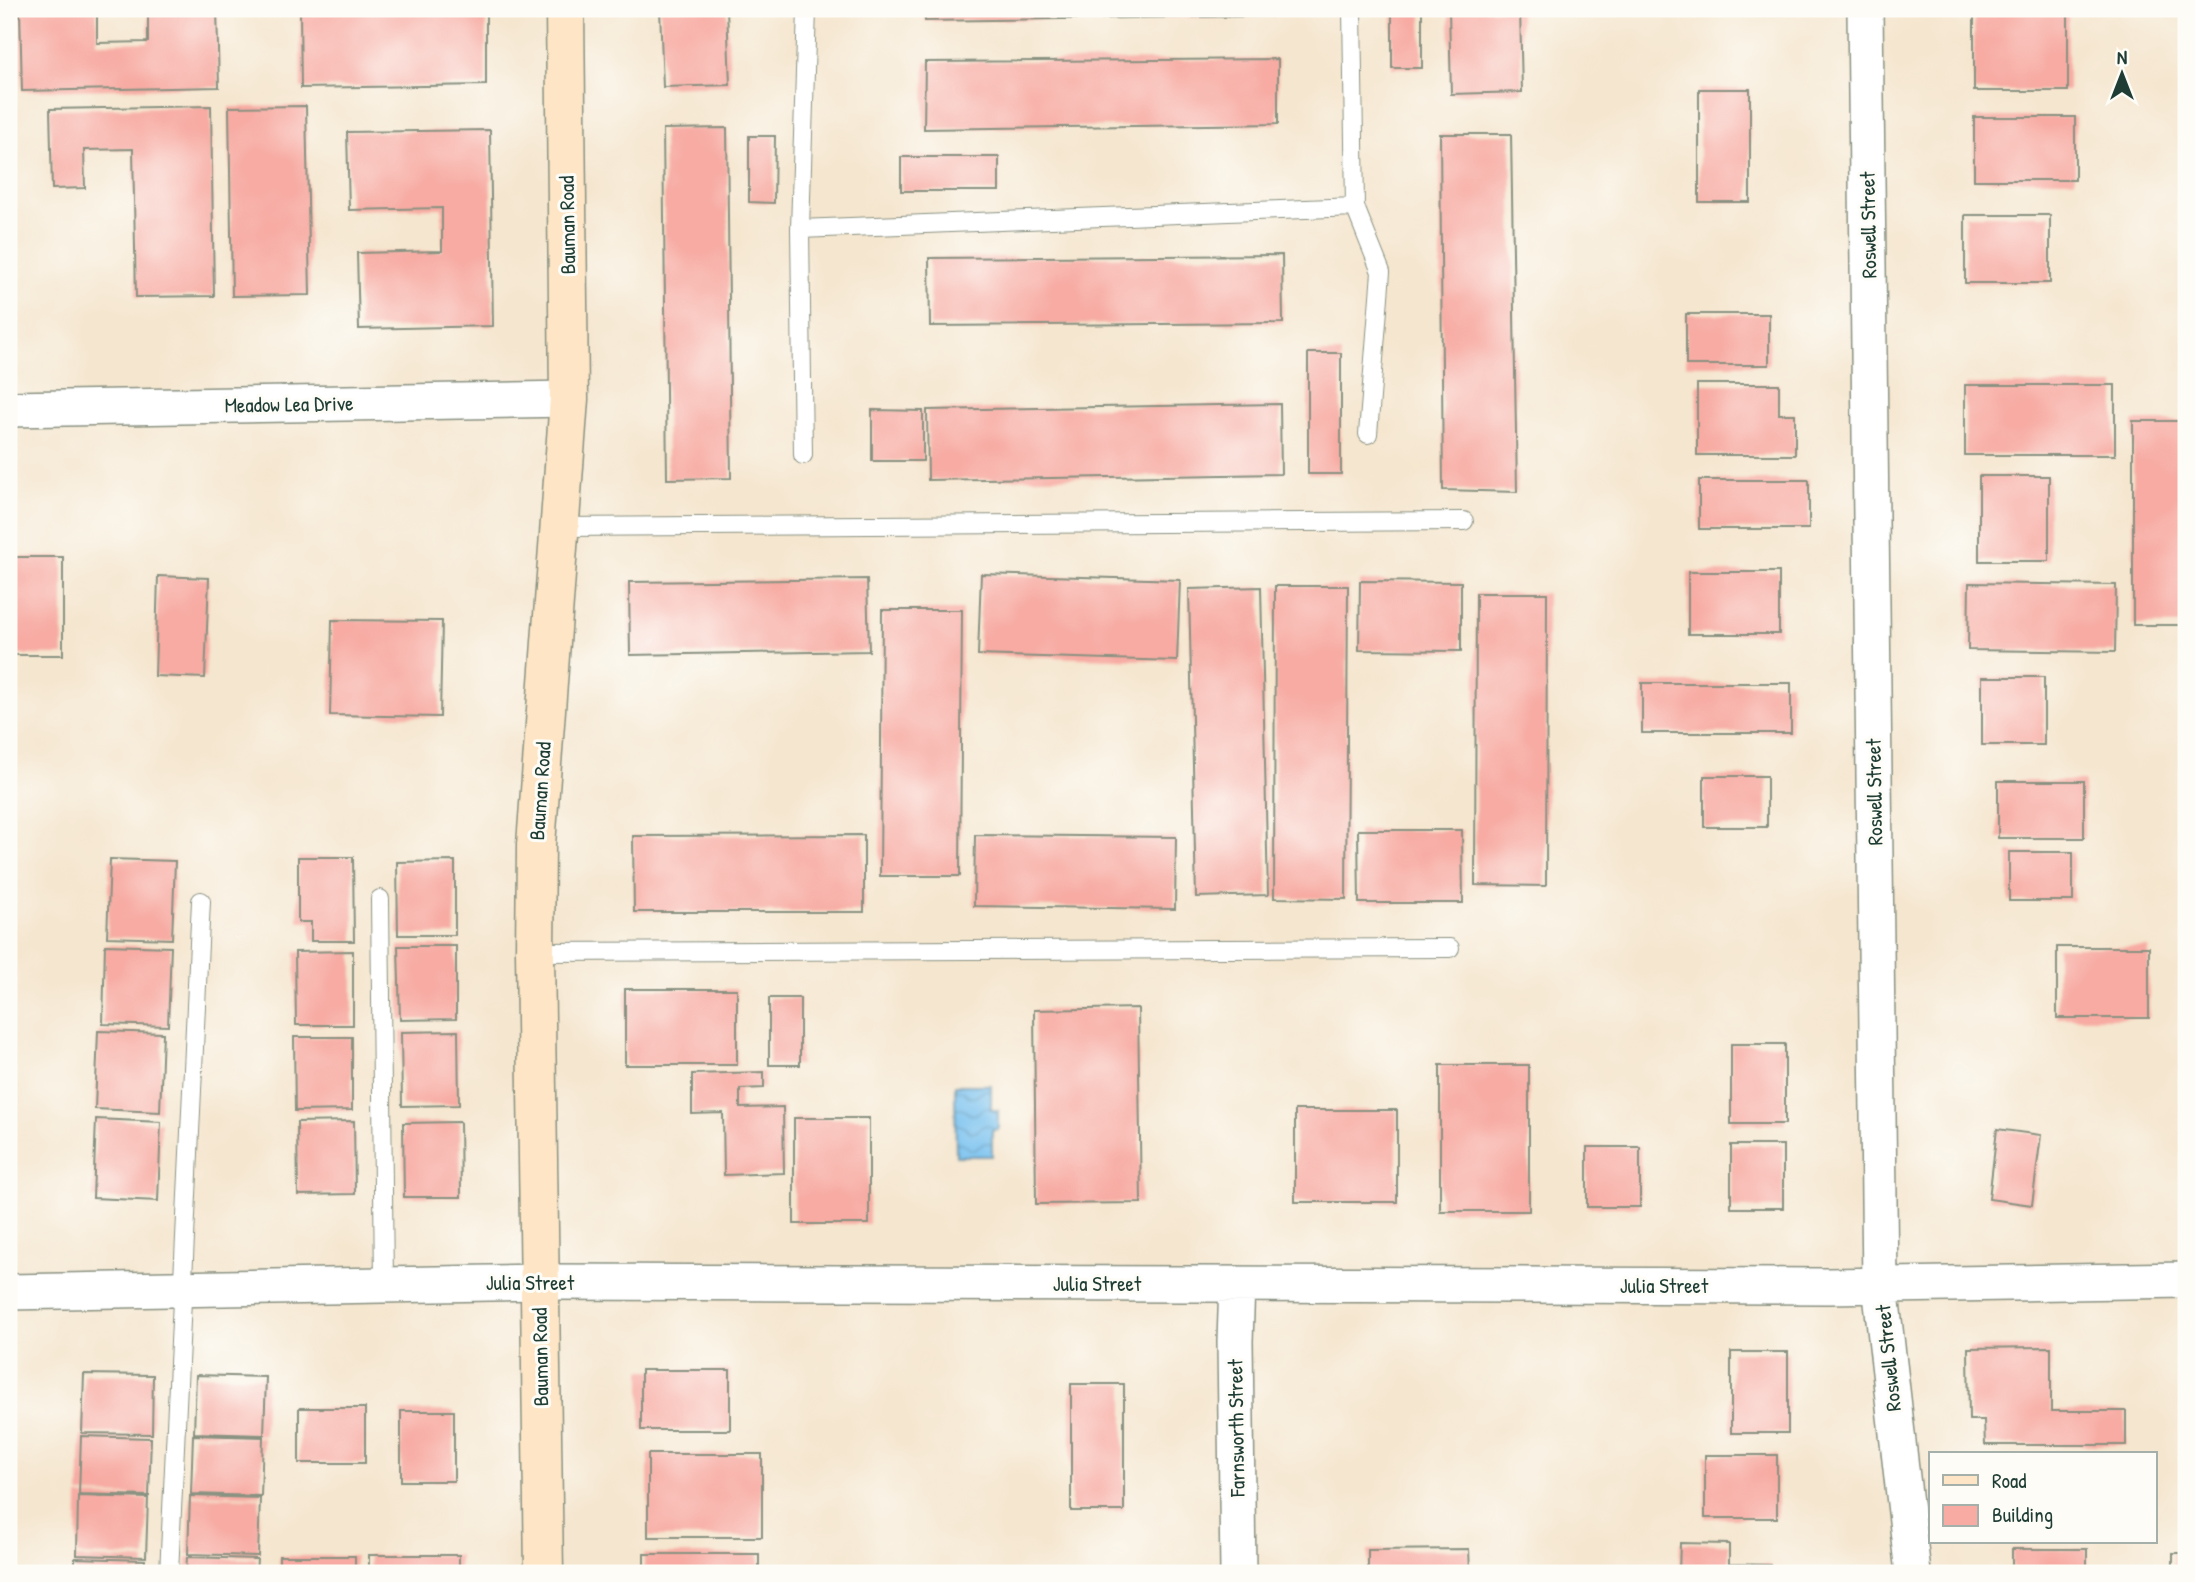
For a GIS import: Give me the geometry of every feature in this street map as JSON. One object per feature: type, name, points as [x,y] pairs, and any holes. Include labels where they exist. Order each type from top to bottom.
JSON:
[{"type":"street","name":"Bauman Road","points":[[544,1573],[535,952],[536,845],[569,399],[565,9]]},
{"type":"street","name":"Roswell Street","points":[[1865,9],[1880,1285],[1913,1573]]},
{"type":"street","name":"Meadow Lea Drive","points":[[9,409],[569,399]]},
{"type":"street","name":"Julia Street","points":[[9,1292],[539,1282],[1880,1285],[2186,1280]]},
{"type":"street","name":"Farnsworth Street","points":[[1237,1284],[1235,1341],[1238,1573]]},
{"type":"lane","points":[[803,455],[800,229],[807,9]]},
{"type":"lane","points":[[1352,9],[1355,207],[1381,272],[1368,434]]},
{"type":"lane","points":[[800,229],[1355,207]]},
{"type":"lane","points":[[559,527],[1464,521]]},
{"type":"lane","points":[[380,899],[384,1285]]},
{"type":"lane","points":[[169,1573],[201,901]]},
{"type":"lane","points":[[535,952],[1450,948]]},
{"type":"water","points":[[955,1085],[991,1085],[991,1110],[998,1110],[998,1129],[992,1130],[992,1156],[956,1156]]},
{"type":"building","points":[[20,9],[97,9],[97,43],[148,42],[148,9],[217,9],[219,87],[22,91]]},
{"type":"building","points":[[486,9],[486,85],[301,88],[300,11]]},
{"type":"building","points":[[660,9],[727,9],[730,85],[663,87]]},
{"type":"building","points":[[925,9],[1274,9],[1274,16],[925,21]]},
{"type":"building","points":[[1392,9],[1422,9],[1422,68],[1392,68]]},
{"type":"building","points":[[1449,9],[1520,9],[1522,92],[1451,94]]},
{"type":"building","points":[[1974,12],[2068,12],[2068,91],[1974,91]]},
{"type":"building","points":[[1278,59],[1278,124],[924,129],[925,62]]},
{"type":"building","points":[[1699,89],[1750,89],[1750,202],[1699,202]]},
{"type":"building","points":[[211,106],[214,296],[136,297],[133,149],[84,150],[85,188],[52,189],[50,109]]},
{"type":"building","points":[[306,106],[310,295],[232,296],[229,107]]},
{"type":"building","points":[[1974,117],[2075,117],[2075,180],[1974,180]]},
{"type":"building","points":[[727,128],[731,478],[667,479],[663,129]]},
{"type":"building","points":[[490,130],[493,326],[359,329],[357,253],[442,251],[442,208],[349,210],[347,132]]},
{"type":"building","points":[[1440,134],[1511,134],[1517,492],[1443,490]]},
{"type":"building","points":[[749,136],[775,136],[774,203],[749,202]]},
{"type":"building","points":[[901,157],[999,157],[999,191],[901,191]]},
{"type":"building","points":[[1965,215],[2050,215],[2050,283],[1965,283]]},
{"type":"building","points":[[1282,255],[1283,323],[930,326],[929,258]]},
{"type":"building","points":[[1686,314],[1769,314],[1769,365],[1686,365]]},
{"type":"building","points":[[1308,353],[1341,353],[1341,474],[1308,474]]},
{"type":"building","points":[[1697,384],[1779,384],[1779,414],[1795,414],[1795,455],[1697,455]]},
{"type":"building","points":[[1965,385],[2115,385],[2115,455],[1965,455]]},
{"type":"building","points":[[1280,404],[1281,474],[928,480],[927,410]]},
{"type":"building","points":[[872,410],[923,411],[923,461],[872,461]]},
{"type":"building","points":[[2133,421],[2186,421],[2186,625],[2133,625]]},
{"type":"building","points":[[1979,476],[2049,476],[2049,561],[1979,561]]},
{"type":"building","points":[[1699,480],[1809,480],[1809,529],[1699,529]]},
{"type":"building","points":[[9,557],[63,557],[63,655],[9,655]]},
{"type":"building","points":[[1688,572],[1779,572],[1779,634],[1688,634]]},
{"type":"building","points":[[981,574],[1180,580],[1177,661],[978,655]]},
{"type":"building","points":[[158,576],[209,578],[205,678],[155,676]]},
{"type":"building","points":[[867,579],[869,651],[630,655],[629,582]]},
{"type":"building","points":[[1360,581],[1461,582],[1461,651],[1359,650]]},
{"type":"building","points":[[1969,583],[2116,585],[2115,652],[1968,650]]},
{"type":"building","points":[[1275,586],[1348,586],[1346,899],[1274,898]]},
{"type":"building","points":[[1261,587],[1268,895],[1196,897],[1189,589]]},
{"type":"building","points":[[1476,593],[1547,593],[1546,886],[1475,885]]},
{"type":"building","points":[[882,610],[962,610],[960,876],[880,876]]},
{"type":"building","points":[[332,620],[442,621],[440,717],[330,715]]},
{"type":"building","points":[[1982,677],[2044,677],[2044,745],[1982,745]]},
{"type":"building","points":[[1642,683],[1791,683],[1791,733],[1642,733]]},
{"type":"building","points":[[1704,776],[1767,776],[1767,827],[1704,827]]},
{"type":"building","points":[[1998,781],[2084,781],[2084,838],[1998,838]]},
{"type":"building","points":[[1358,830],[1462,830],[1463,903],[1359,903]]},
{"type":"building","points":[[864,835],[864,912],[634,912],[633,836]]},
{"type":"building","points":[[975,835],[1176,837],[1175,909],[974,906]]},
{"type":"building","points":[[2009,852],[2073,852],[2073,901],[2009,901]]},
{"type":"building","points":[[298,857],[353,857],[354,941],[311,941],[311,922],[298,922]]},
{"type":"building","points":[[110,859],[175,861],[172,939],[107,937]]},
{"type":"building","points":[[455,861],[455,935],[398,935],[397,862]]},
{"type":"building","points":[[105,945],[171,947],[168,1026],[103,1024]]},
{"type":"building","points":[[398,946],[456,946],[456,1019],[400,1020]]},
{"type":"building","points":[[2057,947],[2149,947],[2149,1018],[2057,1018]]},
{"type":"building","points":[[353,951],[353,1025],[296,1025],[295,952]]},
{"type":"building","points":[[625,989],[737,989],[737,1065],[625,1065]]},
{"type":"building","points":[[769,998],[800,998],[800,1065],[769,1065]]},
{"type":"building","points":[[1138,1008],[1141,1203],[1036,1204],[1034,1010]]},
{"type":"building","points":[[98,1031],[163,1033],[160,1112],[95,1109]]},
{"type":"building","points":[[458,1031],[459,1105],[402,1106],[401,1032]]},
{"type":"building","points":[[294,1037],[352,1037],[352,1110],[295,1111]]},
{"type":"building","points":[[1731,1044],[1785,1044],[1785,1124],[1731,1124]]},
{"type":"building","points":[[1440,1065],[1529,1065],[1529,1211],[1440,1211]]},
{"type":"building","points":[[764,1072],[764,1088],[740,1089],[740,1108],[783,1107],[784,1173],[724,1175],[723,1113],[692,1114],[692,1074]]},
{"type":"building","points":[[1295,1110],[1397,1110],[1397,1202],[1295,1202]]},
{"type":"building","points":[[794,1118],[869,1118],[869,1224],[794,1224]]},
{"type":"building","points":[[96,1119],[161,1122],[158,1201],[93,1198]]},
{"type":"building","points":[[354,1121],[355,1194],[298,1195],[297,1122]]},
{"type":"building","points":[[460,1122],[461,1197],[404,1197],[403,1123]]},
{"type":"building","points":[[1997,1129],[2041,1135],[2032,1205],[1989,1199]]},
{"type":"building","points":[[1731,1145],[1783,1145],[1783,1208],[1731,1208]]},
{"type":"building","points":[[1587,1147],[1640,1147],[1640,1207],[1587,1207]]},
{"type":"building","points":[[2051,1347],[2051,1411],[2126,1411],[2126,1445],[1985,1445],[1984,1420],[1969,1420],[1968,1348]]},
{"type":"building","points":[[1731,1352],[1788,1352],[1788,1433],[1731,1433]]},
{"type":"building","points":[[641,1370],[730,1370],[730,1430],[641,1430]]},
{"type":"building","points":[[84,1374],[153,1375],[152,1434],[82,1433]]},
{"type":"building","points":[[196,1375],[266,1377],[264,1435],[194,1433]]},
{"type":"building","points":[[1071,1384],[1124,1384],[1124,1511],[1071,1511]]},
{"type":"building","points":[[299,1408],[365,1408],[365,1463],[299,1463]]},
{"type":"building","points":[[401,1411],[454,1411],[454,1481],[401,1481]]},
{"type":"building","points":[[193,1435],[263,1437],[261,1496],[191,1494]]},
{"type":"building","points":[[81,1436],[151,1438],[149,1496],[79,1494]]},
{"type":"building","points":[[648,1454],[762,1454],[762,1537],[648,1537]]},
{"type":"building","points":[[1705,1455],[1777,1455],[1777,1518],[1705,1518]]},
{"type":"building","points":[[78,1496],[148,1498],[146,1557],[77,1555]]},
{"type":"building","points":[[190,1496],[260,1498],[258,1556],[188,1554]]},
{"type":"building","points":[[1680,1543],[1729,1544],[1729,1564],[1770,1565],[1770,1573],[1679,1573]]},
{"type":"building","points":[[1469,1549],[1470,1573],[1368,1573],[1368,1550]]},
{"type":"building","points":[[2012,1549],[2087,1549],[2087,1573],[2012,1573]]},
{"type":"building","points":[[2173,1553],[2186,1553],[2186,1573],[2173,1573]]},
{"type":"building","points":[[644,1554],[759,1554],[759,1573],[644,1573]]},
{"type":"building","points":[[369,1555],[459,1555],[459,1573],[369,1573]]},
{"type":"building","points":[[279,1556],[355,1556],[355,1573],[279,1573]]},
{"type":"building","points":[[187,1557],[257,1559],[256,1573],[186,1573]]},
{"type":"building","points":[[75,1558],[145,1560],[144,1573],[75,1573]]}]
